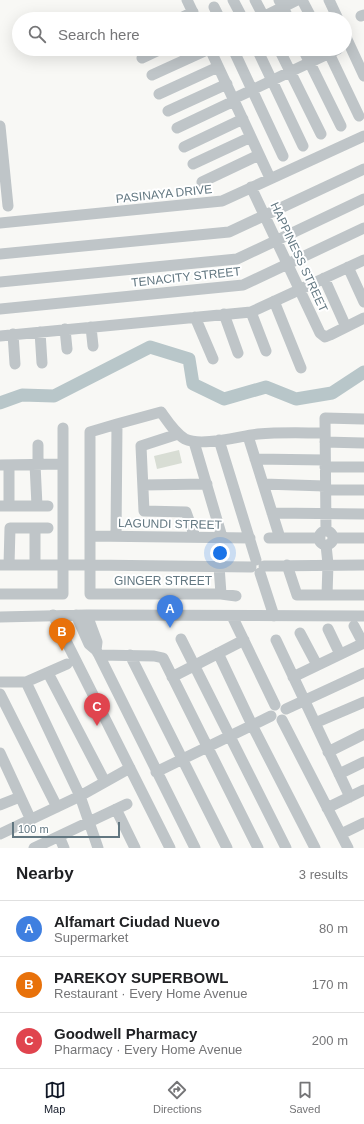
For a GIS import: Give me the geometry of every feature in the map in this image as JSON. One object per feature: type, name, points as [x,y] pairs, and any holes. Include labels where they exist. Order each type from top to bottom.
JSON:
[{"type":"street","points":[[187,0],[193,12]]},
{"type":"street","points":[[233,0],[239,12]]},
{"type":"street","points":[[255,0],[260,12]]},
{"type":"street","points":[[270,12],[281,4],[297,0]]},
{"type":"street","points":[[302,0],[308,12]]},
{"type":"street","points":[[329,0],[335,12]]},
{"type":"street","points":[[214,7],[216,12]]},
{"type":"street","points":[[352,53],[364,76]]},
{"type":"street","points":[[142,58],[146,56]]},
{"type":"street","points":[[152,75],[194,56]]},
{"type":"street","points":[[213,56],[270,178]]},
{"type":"street","points":[[236,56],[283,156]]},
{"type":"street","points":[[260,56],[303,146]]},
{"type":"street","points":[[282,56],[320,134]]},
{"type":"street","points":[[306,56],[341,126]]},
{"type":"street","points":[[177,128],[252,90],[310,63],[321,56]]},
{"type":"street","points":[[334,56],[359,116]]},
{"type":"street","points":[[159,94],[218,67]]},
{"type":"street","points":[[168,111],[227,84]]},
{"type":"street","points":[[184,147],[243,119]]},
{"type":"street","points":[[0,126],[1,151],[8,206]]},
{"type":"street","name":"PASINAYA DRIVE","points":[[0,223],[222,201],[364,136]]},
{"type":"street","points":[[193,164],[251,137]]},
{"type":"street","points":[[202,182],[260,155]]},
{"type":"street","points":[[0,254],[228,232],[364,169]]},
{"type":"street","name":"HAPPINESS STREET","points":[[251,188],[320,333],[325,337],[346,326]]},
{"type":"street","points":[[0,282],[237,259],[364,199]]},
{"type":"street","name":"TENACITY STREET","points":[[0,309],[243,285],[364,228]]},
{"type":"street","points":[[0,336],[251,312],[364,260]]},
{"type":"street","points":[[348,267],[364,302]]},
{"type":"street","points":[[324,278],[346,326],[364,318]]},
{"type":"street","points":[[274,301],[301,368]]},
{"type":"street","points":[[251,312],[266,351]]},
{"type":"street","points":[[224,314],[238,353]]},
{"type":"street","points":[[195,317],[213,359]]},
{"type":"street","points":[[91,327],[93,346]]},
{"type":"street","points":[[65,330],[67,349]]},
{"type":"street","points":[[40,332],[42,363]]},
{"type":"street","points":[[13,334],[15,364]]},
{"type":"street","points":[[90,565],[90,432],[161,412],[178,434],[194,442],[258,434],[325,438],[363,443]]},
{"type":"street","points":[[327,595],[328,564],[326,538],[325,418],[363,419]]},
{"type":"street","points":[[116,536],[117,424]]},
{"type":"street","points":[[0,594],[63,594],[63,428]]},
{"type":"street","points":[[178,434],[141,446],[144,511],[186,512],[195,537]]},
{"type":"street","points":[[248,436],[272,513],[274,538],[364,538]]},
{"type":"street","points":[[219,440],[250,538],[270,616]]},
{"type":"street","points":[[194,442],[222,537]]},
{"type":"street","points":[[38,445],[36,464],[42,506],[5,506],[4,465],[36,464],[63,464]]},
{"type":"street","points":[[255,459],[364,467]]},
{"type":"street","points":[[143,485],[207,484]]},
{"type":"street","points":[[263,484],[363,490]]},
{"type":"street","points":[[272,513],[363,514]]},
{"type":"street","points":[[48,528],[5,528],[4,565],[219,566],[257,568],[287,565],[364,565]]},
{"type":"street","points":[[35,528],[35,565]]},
{"type":"street","name":"LAGUNDI STREET","points":[[90,536],[250,538]]},
{"type":"street","name":"GINGER STREET","points":[[90,565],[90,594],[221,594],[236,596]]},
{"type":"street","points":[[287,565],[297,595],[364,595]]},
{"type":"street","points":[[219,566],[221,594]]},
{"type":"street","points":[[53,615],[170,848]]},
{"type":"street","points":[[81,615],[97,642],[98,652],[156,772],[195,848]]},
{"type":"street","points":[[0,616],[364,616]]},
{"type":"street","points":[[232,616],[348,848]]},
{"type":"street","points":[[293,677],[364,643],[354,626]]},
{"type":"street","points":[[328,629],[340,654]]},
{"type":"street","points":[[300,633],[317,665]]},
{"type":"street","points":[[181,640],[286,848]]},
{"type":"street","points":[[172,677],[244,640]]},
{"type":"street","points":[[276,640],[350,797]]},
{"type":"street","points":[[98,652],[160,657],[164,660],[258,848]]},
{"type":"street","points":[[218,653],[252,725],[315,848]]},
{"type":"street","points":[[130,655],[227,848]]},
{"type":"street","points":[[0,682],[26,682],[67,664]]},
{"type":"street","points":[[48,673],[105,782]]},
{"type":"street","points":[[156,772],[304,700],[364,673]]},
{"type":"street","points":[[26,682],[80,796],[89,822],[101,848]]},
{"type":"street","points":[[0,694],[57,807]]},
{"type":"street","points":[[315,723],[364,702]]},
{"type":"street","points":[[328,752],[364,734]]},
{"type":"street","points":[[0,753],[5,775],[20,797],[31,820]]},
{"type":"street","points":[[339,774],[364,762]]},
{"type":"street","points":[[0,834],[80,796],[130,768]]},
{"type":"street","points":[[327,808],[364,790]]},
{"type":"street","points":[[0,805],[20,797]]},
{"type":"street","points":[[35,848],[127,804]]},
{"type":"street","points":[[116,809],[135,848]]},
{"type":"street","points":[[341,834],[364,823]]},
{"type":"street","points":[[59,836],[64,848]]},
{"type":"shaded area","points":[[179,450],[182,463],[157,469],[154,456]]},
{"type":"waterway","points":[[0,403],[22,395],[54,396],[150,347],[189,359],[193,384],[224,399],[266,387],[296,399],[332,393],[364,372]]},
{"type":"place","name":"Alfamart Ciudad Nuevo","points":[[170,628]]},
{"type":"place","name":"PAREKOY SUPERBOWL","points":[[62,651]]},
{"type":"place","name":"Goodwell Pharmacy","points":[[97,726]]}]
